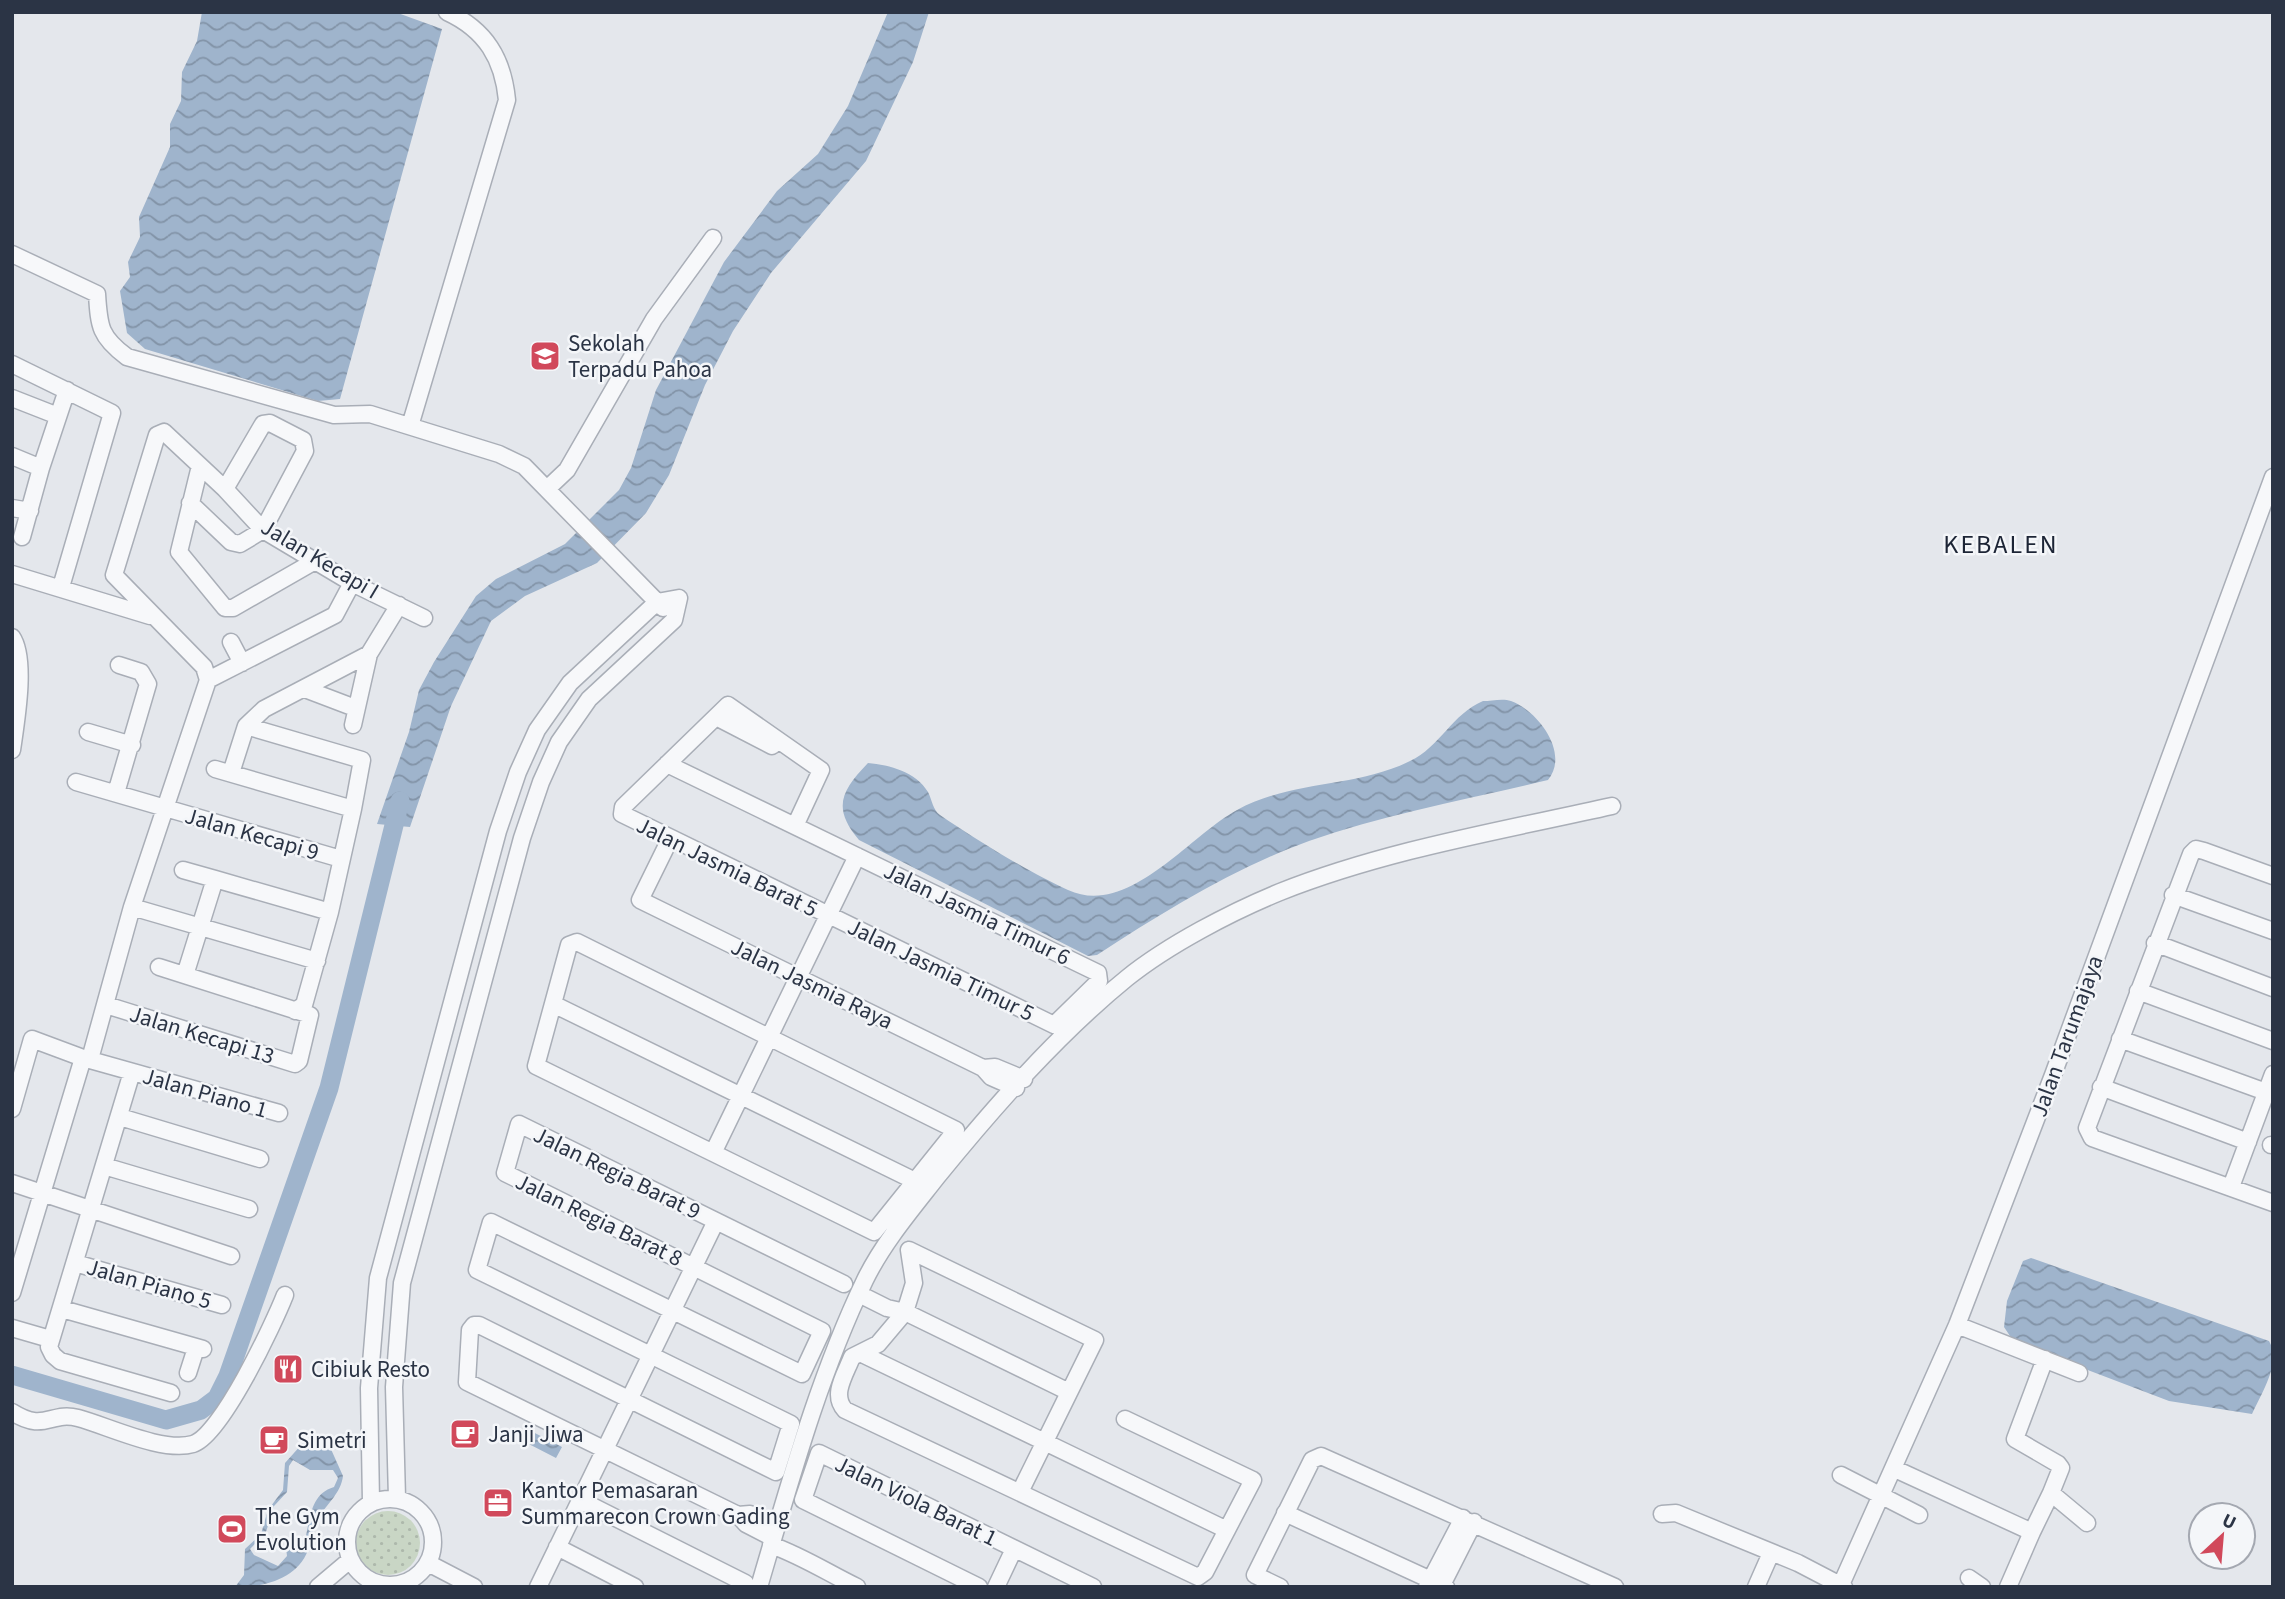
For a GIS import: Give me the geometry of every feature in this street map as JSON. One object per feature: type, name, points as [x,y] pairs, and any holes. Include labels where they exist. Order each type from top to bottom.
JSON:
[{"type":"street","points":[[410,426],[507,100],[504,73],[489,45],[462,19],[447,12]]},
{"type":"street","points":[[548,488],[567,470],[654,319],[713,238]]},
{"type":"street","points":[[12,254],[97,294],[99,326],[110,345],[127,357],[334,415],[370,414],[499,454],[524,466],[657,602]]},
{"type":"street","points":[[12,364],[112,413],[61,587]]},
{"type":"street","points":[[22,537],[67,390]]},
{"type":"street","points":[[12,398],[58,416]]},
{"type":"street","points":[[190,503],[231,542],[240,544],[263,530],[305,451],[303,440],[270,423],[263,424],[225,489]]},
{"type":"street","name":"Jalan Kecapi I","points":[[114,575],[157,435],[164,432],[225,489],[263,530],[352,583],[424,618]]},
{"type":"street","points":[[12,456],[41,468]]},
{"type":"street","points":[[200,466],[180,556],[225,608],[233,608],[315,561]]},
{"type":"street","name":"Jalan Tarumajaya","points":[[1842,1586],[1887,1497],[1964,1328],[2053,1075],[2273,477]]},
{"type":"street","points":[[12,508],[30,511]]},
{"type":"street","points":[[12,573],[153,617]]},
{"type":"street","points":[[106,601],[114,575]]},
{"type":"street","points":[[12,1293],[106,1005],[132,906],[163,809],[208,680],[204,667],[114,575]]},
{"type":"street","points":[[208,680],[335,615],[352,583]]},
{"type":"street","points":[[371,1502],[369,1388],[378,1278],[498,831],[518,772],[537,730],[570,683],[657,602],[679,598],[674,620],[589,699],[559,742],[541,782],[522,838],[402,1283],[394,1387],[397,1498]]},
{"type":"street","points":[[353,725],[369,654],[399,605]]},
{"type":"street","points":[[12,637],[19,647],[20,664],[12,750]]},
{"type":"street","points":[[231,642],[242,663]]},
{"type":"street","points":[[353,809],[223,771],[246,726],[264,709],[369,654]]},
{"type":"street","points":[[116,793],[132,746],[148,684],[141,672],[120,664]]},
{"type":"street","points":[[304,689],[355,708]]},
{"type":"street","points":[[667,764],[728,705],[821,770]]},
{"type":"street","points":[[716,717],[821,770]]},
{"type":"street","points":[[159,967],[295,1011],[304,1005],[330,912],[362,760],[246,726]]},
{"type":"street","points":[[88,732],[132,746]]},
{"type":"street","name":"Jalan Jasmia Barat 5","points":[[667,764],[623,807],[622,814],[626,818],[828,916]]},
{"type":"street","name":"Jalan Jasmia Timur 6","points":[[667,764],[1098,973],[1099,981],[1054,1025]]},
{"type":"street","points":[[795,825],[821,770]]},
{"type":"street","name":"Jalan Kecapi 9","points":[[76,782],[341,859]]},
{"type":"street","points":[[580,1500],[749,1586],[772,1541],[827,1368],[861,1290],[910,1211],[970,1136],[1128,977],[1191,937],[1277,893],[1373,859],[1612,806]]},
{"type":"street","name":"Jalan Jasmia Raya","points":[[670,839],[640,900],[984,1068],[995,1067],[1020,1083]]},
{"type":"street","points":[[2273,876],[2196,849],[2173,895],[2087,1128],[2092,1138],[2273,1203]]},
{"type":"street","points":[[713,1153],[857,856]]},
{"type":"street","points":[[183,870],[330,912]]},
{"type":"street","points":[[185,975],[215,879]]},
{"type":"street","points":[[2173,895],[2273,931]]},
{"type":"street","points":[[132,906],[317,961]]},
{"type":"street","name":"Jalan Jasmia Timur 5","points":[[828,916],[1054,1025]]},
{"type":"street","points":[[577,942],[956,1130],[874,1232],[536,1066],[553,1004],[569,945],[577,942]]},
{"type":"street","points":[[2155,943],[2273,988]]},
{"type":"street","points":[[2138,991],[2273,1041]]},
{"type":"street","points":[[553,1004],[915,1181]]},
{"type":"street","name":"Jalan Kecapi 13","points":[[106,1005],[298,1062],[311,1017],[295,1011]]},
{"type":"street","name":"Jalan Piano 1","points":[[12,1109],[32,1039],[87,1059],[279,1113]]},
{"type":"street","points":[[2120,1039],[2266,1092]]},
{"type":"street","points":[[51,1347],[89,1210],[132,1072]]},
{"type":"street","points":[[2231,1187],[2273,1074]]},
{"type":"street","points":[[2101,1087],[2248,1142]]},
{"type":"street","points":[[120,1117],[260,1159]]},
{"type":"street","name":"Jalan Regia Barat 9","points":[[505,1173],[519,1125],[844,1284]]},
{"type":"street","points":[[104,1166],[249,1209]]},
{"type":"street","name":"Jalan Regia Barat 8","points":[[505,1173],[822,1331],[803,1374],[672,1310]]},
{"type":"street","points":[[12,1182],[231,1256]]},
{"type":"street","points":[[538,1587],[716,1221]]},
{"type":"street","points":[[672,1310],[491,1222],[477,1270],[791,1424],[776,1472],[479,1325],[474,1325],[470,1330],[467,1382],[738,1515],[750,1514],[797,1566],[811,1565],[857,1587]]},
{"type":"street","points":[[1020,1492],[1095,1340],[909,1250],[915,1283],[905,1312],[878,1344],[852,1357],[837,1395],[838,1403],[845,1410],[1198,1577],[1205,1572],[1253,1480],[1125,1419]]},
{"type":"street","name":"Jalan Piano 5","points":[[75,1263],[222,1305]]},
{"type":"street","points":[[861,1290],[887,1308],[905,1312],[1069,1392]]},
{"type":"street","points":[[12,1412],[33,1423],[77,1418],[160,1443],[193,1444],[208,1433],[247,1374],[285,1295]]},
{"type":"street","points":[[62,1309],[200,1348],[188,1373]]},
{"type":"street","points":[[12,1328],[51,1347],[60,1361],[171,1393]]},
{"type":"street","points":[[1964,1328],[2079,1374]]},
{"type":"street","points":[[860,1353],[1227,1530]]},
{"type":"street","points":[[2008,1587],[2060,1467],[2015,1439],[2045,1359]]},
{"type":"street","points":[[369,1388],[394,1387]]},
{"type":"street","name":"Jalan Viola Barat 1","points":[[979,1587],[803,1500],[819,1453],[1093,1587]]},
{"type":"street","points":[[1280,1587],[1255,1575],[1312,1460],[1321,1456],[1615,1587]]},
{"type":"street","points":[[1898,1470],[2032,1531]]},
{"type":"street","points":[[1841,1475],[1919,1515]]},
{"type":"street","points":[[2051,1493],[2087,1523]]},
{"type":"street","points":[[397,1498],[421,1511],[429,1523],[433,1550],[428,1563],[419,1574],[400,1584],[359,1582],[350,1560],[346,1543],[349,1526],[358,1512],[371,1502],[397,1498]]},
{"type":"street","points":[[1285,1513],[1437,1585],[1469,1520]]},
{"type":"street","points":[[1662,1514],[1676,1513],[1842,1586]]},
{"type":"street","points":[[557,1548],[635,1587]]},
{"type":"street","points":[[996,1587],[1014,1549]]},
{"type":"street","points":[[1756,1587],[1771,1553]]},
{"type":"street","points":[[318,1587],[350,1560]]},
{"type":"street","points":[[428,1563],[474,1587]]},
{"type":"green space","points":[[382,1511],[394,1511],[411,1520],[418,1531],[418,1555],[411,1566],[394,1575],[382,1575],[370,1570],[361,1561],[356,1549],[356,1537],[361,1525],[370,1516]]},
{"type":"water","points":[[202,12],[395,12],[442,29],[340,399],[318,401],[145,349],[127,333],[120,291],[130,277],[128,262],[140,237],[139,217],[170,147],[170,124],[181,101],[182,72],[197,41]]},
{"type":"water","points":[[888,12],[929,12],[913,62],[866,161],[771,273],[733,331],[705,385],[669,475],[646,513],[597,563],[525,596],[491,621],[451,706],[410,827],[377,824],[409,732],[419,690],[434,662],[476,596],[496,579],[565,544],[619,490],[631,468],[656,390],[724,262],[777,191],[818,154],[848,106]]},
{"type":"water","points":[[1483,701],[1511,701],[1540,723],[1548,734],[1555,758],[1554,769],[1548,780],[1398,815],[1309,841],[1226,878],[1173,907],[1097,955],[1088,956],[859,840],[845,818],[843,809],[846,791],[868,763],[893,768],[910,775],[923,785],[940,815],[1020,865],[1068,890],[1091,896],[1113,893],[1135,884],[1157,870],[1218,822],[1258,800],[1301,788],[1368,776],[1410,761],[1430,748],[1463,714]]},
{"type":"water","points":[[2031,1258],[2269,1341],[2272,1368],[2252,1414],[2169,1401],[2014,1342],[2004,1327],[2007,1301],[2023,1261]]},
{"type":"water","points":[[529,1430],[562,1447],[556,1458],[523,1441]]},
{"type":"water","points":[[308,1441],[330,1447],[343,1476],[340,1488],[318,1518],[308,1550],[296,1568],[278,1580],[235,1587],[244,1575],[245,1549],[261,1534],[268,1510],[283,1490],[285,1463]],"holes":[[[293,1460],[310,1470],[333,1470],[338,1478],[334,1487],[326,1490],[316,1502],[305,1540],[285,1539],[287,1556],[278,1566],[254,1555],[250,1549],[266,1532],[274,1506],[287,1492],[289,1466]]]},
{"type":"waterway","points":[[12,1375],[166,1420],[201,1410],[217,1398],[228,1376],[329,1088],[400,801]]},
{"type":"place","name":"Sekolah Terpadu Pahoa","points":[[545,356]]},
{"type":"place","name":"Cibiuk Resto","points":[[288,1369]]},
{"type":"place","name":"Janji Jiwa","points":[[465,1434]]},
{"type":"place","name":"Simetri","points":[[274,1440]]},
{"type":"place","name":"Kantor Pemasaran Summarecon Crown Gading","points":[[498,1503]]},
{"type":"place","name":"The Gym Evolution","points":[[232,1529]]},
{"type":"district","name":"KEBALEN","points":[[2001,544]]}]
